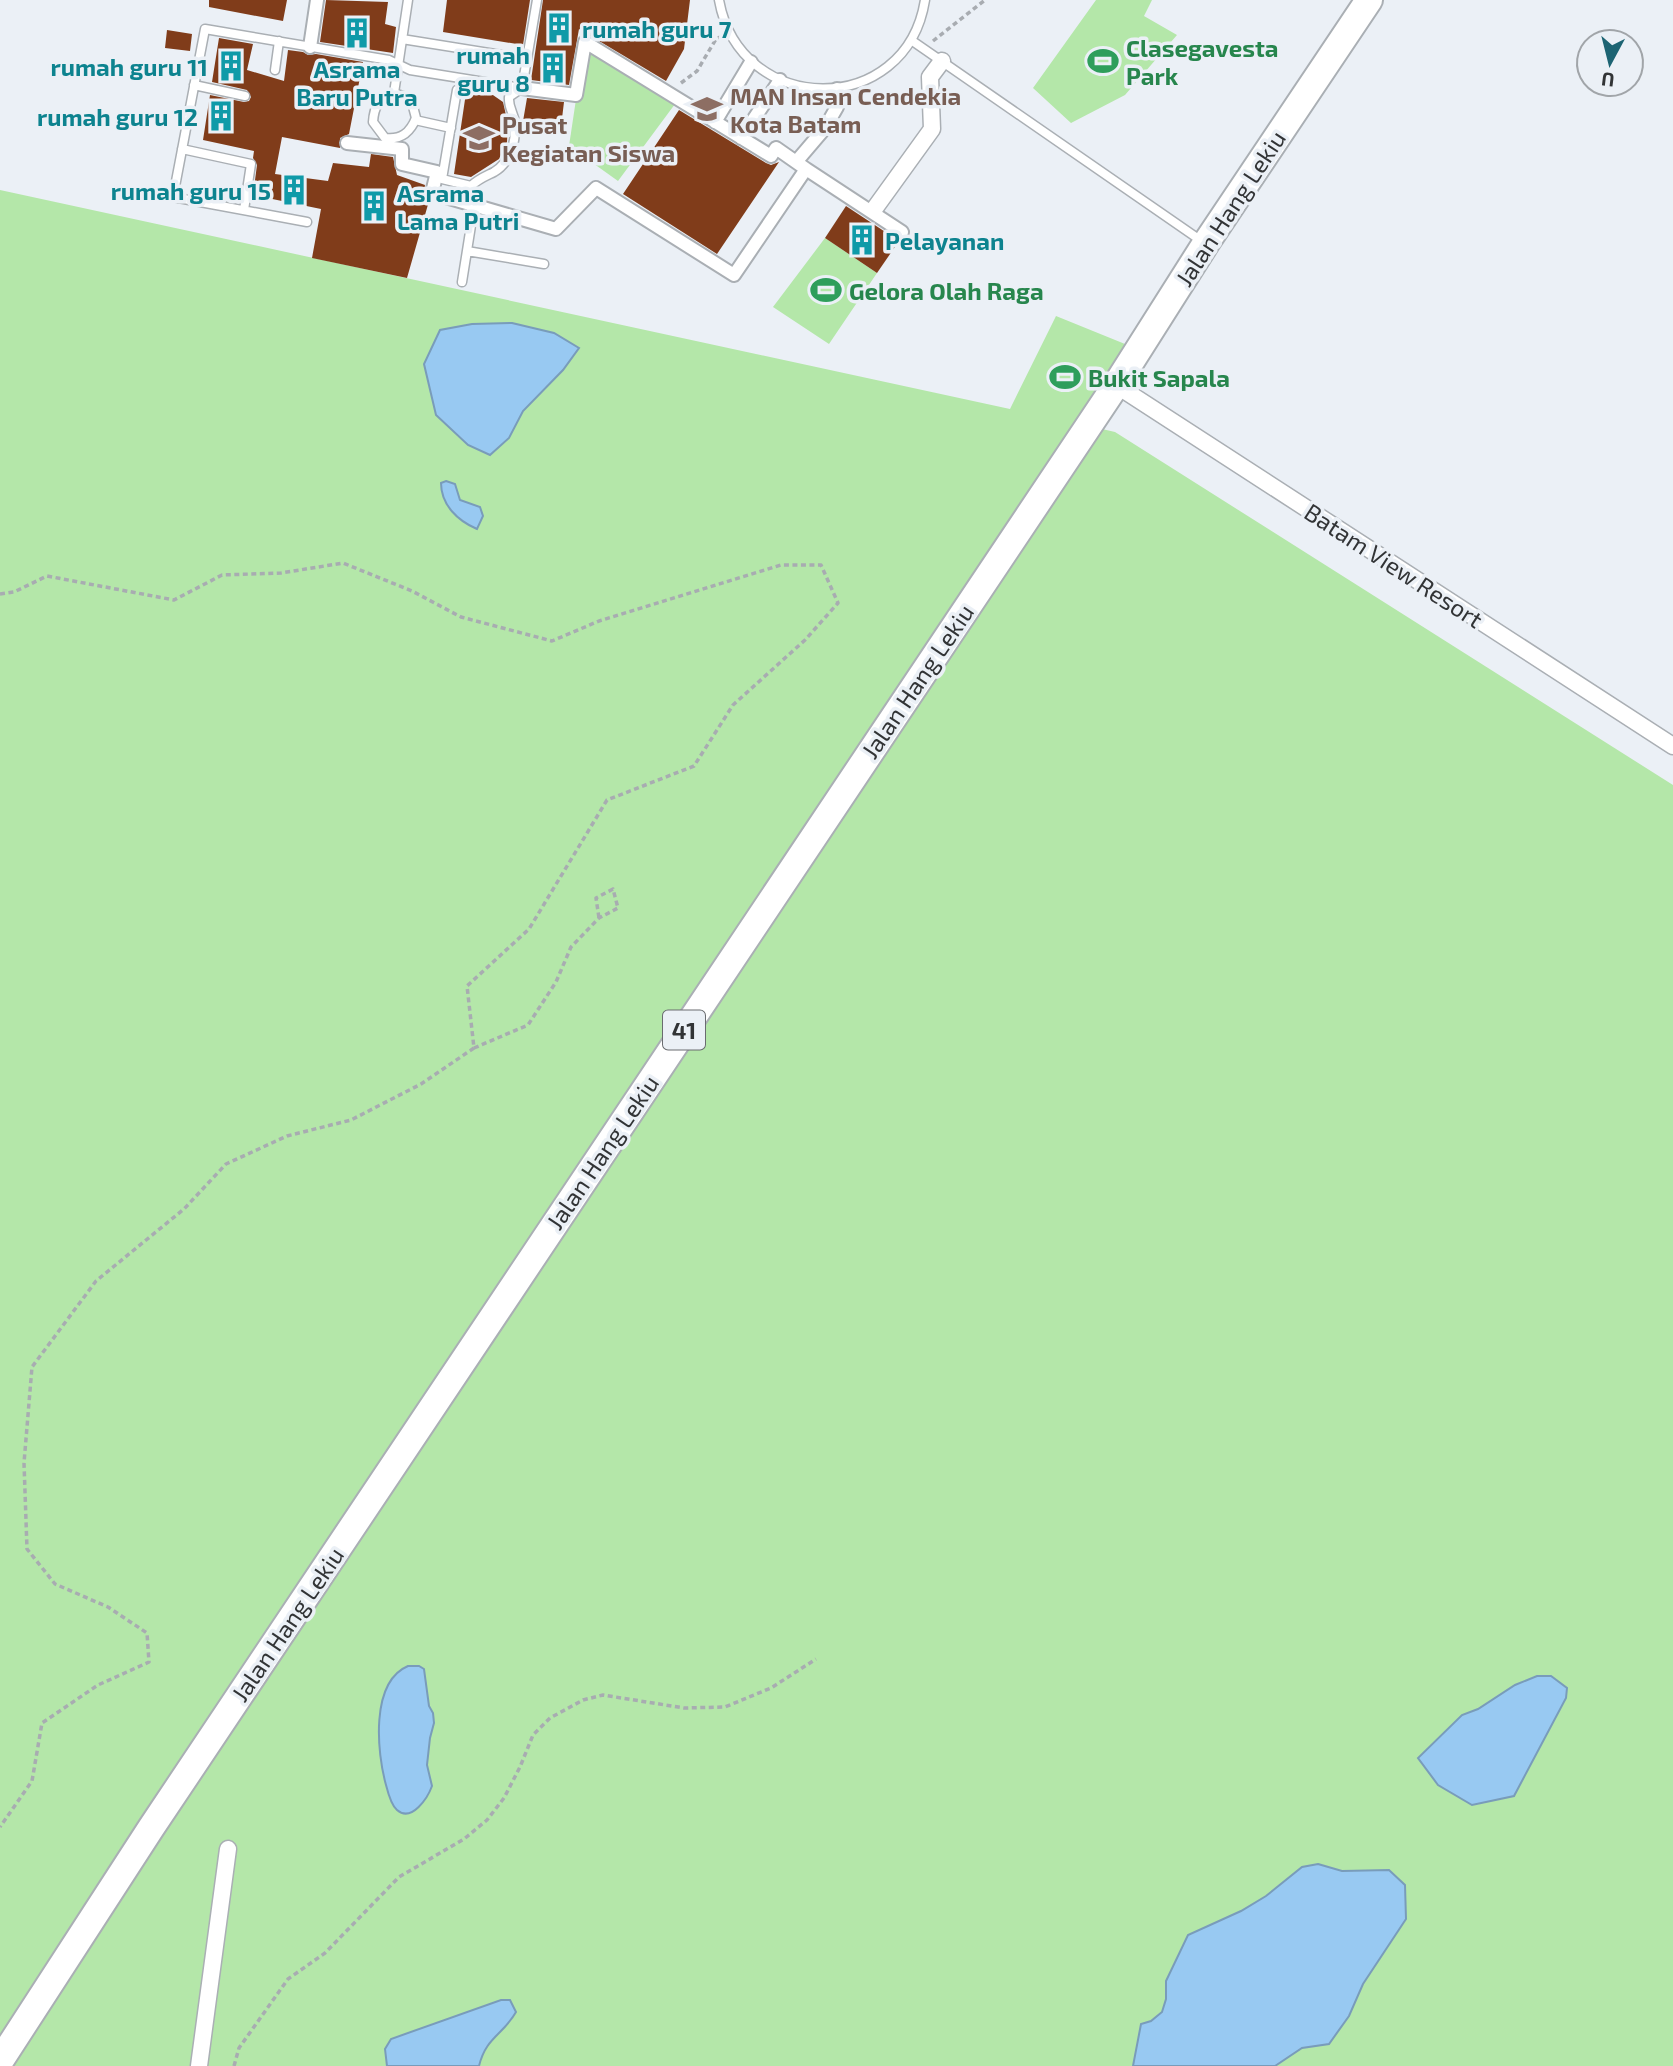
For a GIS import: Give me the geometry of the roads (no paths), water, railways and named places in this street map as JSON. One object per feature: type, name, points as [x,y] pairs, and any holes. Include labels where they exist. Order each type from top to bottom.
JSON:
[{"type":"highway","name":"Jalan Hang Lekiu","points":[[0,2061],[150,1828],[1116,384],[1206,243],[1369,0]]},
{"type":"street","points":[[310,47],[317,0]]},
{"type":"street","points":[[522,88],[576,95],[585,42],[771,156],[776,148],[902,232]]},
{"type":"street","points":[[876,208],[932,129],[930,77],[942,61]]},
{"type":"street","points":[[715,122],[751,62]]},
{"type":"street","points":[[741,138],[779,80]]},
{"type":"street","points":[[348,143],[402,149],[402,164],[437,172],[432,193],[556,229],[596,188],[734,275],[837,107],[836,89]]},
{"type":"street","name":"Batam View Resort","points":[[1116,384],[1673,746]]},
{"type":"street","points":[[199,2066],[228,1849]]},
{"type":"lane","points":[[394,93],[408,0]]},
{"type":"lane","points":[[462,282],[473,213],[469,204],[471,186],[478,179],[498,170],[510,153],[516,137],[514,117],[508,107],[509,97],[522,88],[537,0]]},
{"type":"lane","points":[[719,0],[730,33],[751,62],[779,80],[813,89],[836,89],[859,83],[879,73],[897,58],[911,40],[922,16],[925,0]]},
{"type":"lane","points":[[173,197],[205,29],[389,60],[410,70],[522,88]]},
{"type":"lane","points":[[402,39],[527,59]]},
{"type":"lane","points":[[911,40],[1206,243]]},
{"type":"lane","points":[[275,70],[279,41]]},
{"type":"lane","points":[[194,85],[245,96]]},
{"type":"lane","points":[[457,90],[442,179],[471,186]]},
{"type":"lane","points":[[394,93],[411,99],[415,109],[415,120],[405,134],[395,139],[385,138],[373,122],[373,111],[377,103],[394,93]]},
{"type":"lane","points":[[415,120],[451,128]]},
{"type":"lane","points":[[182,149],[251,164],[244,209]]},
{"type":"lane","points":[[143,194],[244,209],[307,222]]},
{"type":"lane","points":[[467,250],[544,264]]},
{"type":"water","points":[[512,323],[554,333],[579,348],[563,370],[523,411],[509,438],[490,455],[468,445],[436,415],[424,364],[440,330],[472,324]]},
{"type":"water","points":[[446,481],[455,484],[460,500],[480,507],[483,516],[477,529],[463,522],[447,505],[441,483]]},
{"type":"water","points":[[408,1666],[424,1669],[429,1706],[433,1713],[434,1723],[427,1765],[432,1786],[419,1807],[403,1813],[397,1810],[390,1799],[380,1755],[379,1720],[387,1687],[396,1674]]},
{"type":"water","points":[[1537,1676],[1551,1676],[1567,1688],[1566,1698],[1514,1796],[1472,1805],[1438,1785],[1418,1758],[1462,1715],[1478,1709],[1515,1685]]},
{"type":"water","points":[[1318,1864],[1342,1871],[1389,1870],[1405,1885],[1406,1919],[1363,1984],[1349,2016],[1329,2044],[1302,2048],[1275,2066],[1133,2066],[1141,2024],[1151,2021],[1162,2012],[1166,1999],[1166,1981],[1188,1935],[1241,1911],[1266,1896],[1302,1867]]},
{"type":"water","points":[[501,2000],[510,2000],[516,2012],[490,2042],[479,2066],[387,2066],[385,2049],[391,2039]]},
{"type":"place","name":"rumah guru 7","points":[[559,28]]},
{"type":"place","name":"Asrama Baru Putra","points":[[357,33]]},
{"type":"place","name":"Clasegavesta Park","points":[[1103,61]]},
{"type":"place","name":"rumah guru 11","points":[[231,66]]},
{"type":"place","name":"rumah guru 8","points":[[553,68]]},
{"type":"place","name":"MAN Insan Cendekia Kota Batam","points":[[707,109]]},
{"type":"place","name":"rumah guru 12","points":[[221,116]]},
{"type":"place","name":"Pusat Kegiatan Siswa","points":[[479,138]]},
{"type":"place","name":"rumah guru 15","points":[[294,190]]},
{"type":"place","name":"Asrama Lama Putri","points":[[374,206]]},
{"type":"place","name":"Pelayanan","points":[[862,240]]},
{"type":"place","name":"Gelora Olah Raga","points":[[826,290]]},
{"type":"place","name":"Bukit Sapala","points":[[1065,377]]}]
